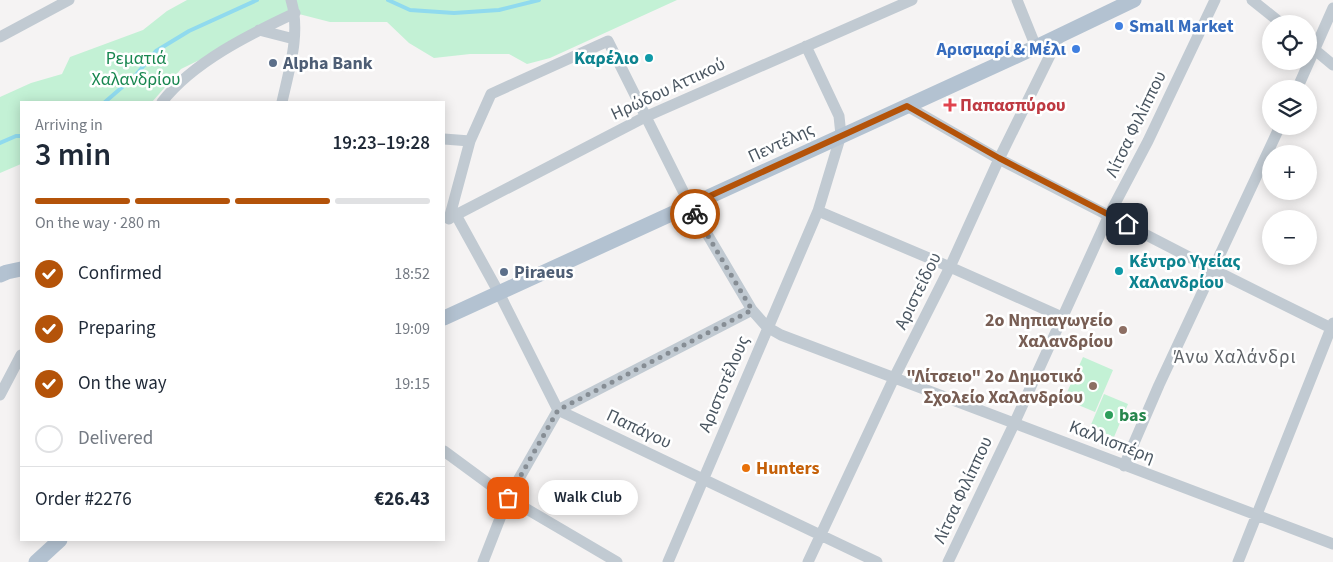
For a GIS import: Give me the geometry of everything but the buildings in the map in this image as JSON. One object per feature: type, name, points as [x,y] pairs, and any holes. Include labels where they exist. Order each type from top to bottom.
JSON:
[{"type":"main road","name":"Πεντέλης","points":[[445,318],[1036,47],[1134,0]]},
{"type":"main road","points":[[0,276],[7,272],[20,269]]},
{"type":"main road","points":[[36,562],[59,541]]},
{"type":"street","points":[[0,38],[68,0]]},
{"type":"street","points":[[282,101],[294,39],[295,13],[292,0]]},
{"type":"street","name":"Ηρώδου Αττικού","points":[[448,218],[645,117],[912,0]]},
{"type":"street","points":[[1017,0],[1036,47]]},
{"type":"street","name":"Λίτσα Φιλίππου","points":[[948,562],[1014,424],[1109,215],[1148,141],[1215,0]]},
{"type":"street","points":[[1252,0],[1271,15]]},
{"type":"street","points":[[1317,38],[1333,8]]},
{"type":"street","points":[[163,101],[169,93],[206,62],[259,30],[295,13]]},
{"type":"street","points":[[259,30],[294,39]]},
{"type":"street","name":"Αριστείδου","points":[[808,562],[822,536],[894,378],[950,267],[999,158],[1060,35]]},
{"type":"street","name":"Καλλισπέρη","points":[[470,140],[490,94],[608,41],[690,205],[752,310],[768,327],[781,335],[1333,544]]},
{"type":"street","points":[[806,46],[838,116],[841,136]]},
{"type":"street","points":[[1317,51],[1333,65]]},
{"type":"street","points":[[907,106],[999,158],[1214,269],[1332,327],[1238,562]]},
{"type":"street","points":[[1124,466],[1159,385],[1276,135]]},
{"type":"street","name":"Αριστοτέλους","points":[[668,562],[818,211],[841,136]]},
{"type":"street","points":[[445,139],[470,140],[448,218],[499,293],[558,410]]},
{"type":"street","points":[[818,211],[1062,317]]},
{"type":"street","points":[[483,562],[508,498],[558,410],[752,310]]},
{"type":"street","points":[[0,395],[20,357]]},
{"type":"street","name":"Παπάγου","points":[[558,410],[877,562]]},
{"type":"street","points":[[445,451],[508,498],[617,562]]},
{"type":"green space","name":"Ρεματιά Χαλανδρίου","points":[[187,0],[677,0],[550,58],[527,64],[509,54],[470,54],[434,58],[409,43],[387,22],[330,22],[295,13],[181,69],[153,101],[20,101],[20,164],[0,173],[0,97],[31,83],[62,74],[70,57],[143,30],[167,11]]},
{"type":"green space","points":[[1083,357],[1113,370],[1095,412],[1064,399]]},
{"type":"green space","name":"bas","points":[[1104,394],[1128,404],[1114,437],[1090,427]]},
{"type":"waterway","points":[[106,101],[135,76],[156,51],[189,31],[257,0]]},
{"type":"waterway","points":[[388,0],[410,10],[454,13],[499,10],[539,0]]},
{"type":"waterway","points":[[0,143],[20,136]]},
{"type":"way so far","points":[[508,498],[558,410],[752,310],[695,214]]},
{"type":"place","name":"Small Market","points":[[1119,26]]},
{"type":"place","name":"Αρισμαρί & Μέλι","points":[[1076,49]]},
{"type":"place","name":"Καρέλιο","points":[[649,58]]},
{"type":"place","name":"Alpha Bank","points":[[273,63]]},
{"type":"place","name":"Παπασπύρου","points":[[950,105]]},
{"type":"place","name":"Κέντρο Υγείας Χαλανδρίου","points":[[1119,271]]},
{"type":"place","name":"Piraeus","points":[[504,272]]},
{"type":"place","name":"2ο Νηπιαγωγείο Χαλανδρίου","points":[[1123,330]]},
{"type":"place","name":"\"Λίτσειο\" 2ο Δημοτικό Σχολείο Χαλανδρίου","points":[[1093,386]]},
{"type":"place","name":"bas","points":[[1109,415]]},
{"type":"place","name":"Hunters","points":[[746,468]]},
{"type":"place","name":"Walk Club","points":[[508,498]]},
{"type":"district","name":"Άνω Χαλάνδρι","points":[[1235,357]]},
{"type":"route","points":[[695,214],[690,205],[907,106],[999,158],[1127,224]]}]
